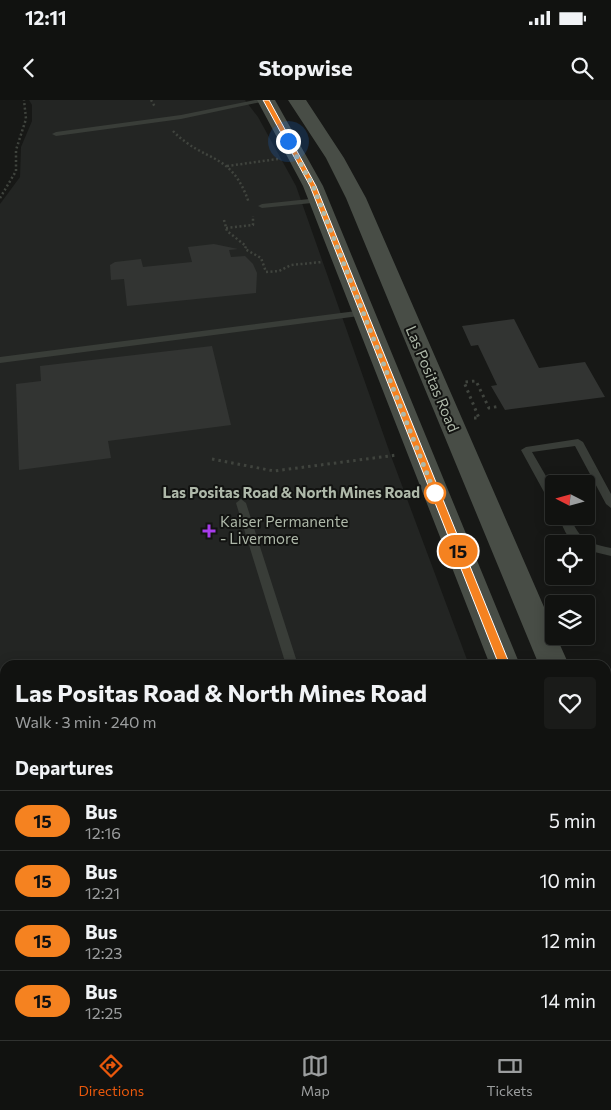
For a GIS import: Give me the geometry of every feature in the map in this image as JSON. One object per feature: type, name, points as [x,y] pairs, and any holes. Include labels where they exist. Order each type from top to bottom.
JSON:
[{"type":"main road","points":[[267,100],[319,200],[503,660]]},
{"type":"main road","name":"Las Positas Road","points":[[297,100],[335,158],[356,198],[552,660]]},
{"type":"lane","points":[[56,134],[181,117],[267,100]]},
{"type":"lane","points":[[262,206],[319,200]]},
{"type":"lane","points":[[0,360],[364,313]]},
{"type":"lane","points":[[545,484],[526,450],[578,442],[611,504]]},
{"type":"lane","points":[[241,503],[290,660]]},
{"type":"lane","points":[[595,548],[611,552]]},
{"type":"path","points":[[0,198],[9,188],[17,168],[15,149],[26,122],[28,108],[24,100]]},
{"type":"path","points":[[178,138],[226,166],[239,178],[249,201]]},
{"type":"path","points":[[226,166],[284,158]]},
{"type":"path","points":[[226,228],[253,225],[253,219]]},
{"type":"path","points":[[224,220],[226,228],[246,246],[245,249],[261,258],[266,272],[279,271],[291,265],[309,263]]},
{"type":"path","points":[[468,419],[479,418],[464,382],[476,381],[489,408],[500,406]]},
{"type":"path","points":[[212,460],[274,471],[399,455]]},
{"type":"shaded area","name":"Kaiser Permanente - Livermore","points":[[29,100],[245,100],[258,117],[296,186],[391,456],[467,660],[0,660],[0,204],[20,177],[21,147],[32,121],[32,105]]},
{"type":"building","points":[[214,244],[238,249],[229,250],[231,257],[245,256],[253,264],[257,273],[256,293],[127,306],[124,279],[111,280],[110,265],[115,262],[141,259],[143,267],[192,262],[188,247]]},
{"type":"building","points":[[514,319],[539,368],[585,362],[605,397],[505,410],[491,386],[497,385],[478,345],[471,346],[462,326]]},
{"type":"building","points":[[212,346],[231,425],[108,441],[111,458],[19,470],[16,384],[41,381],[40,366]]},
{"type":"bus line","name":"15","points":[[266,100],[313,186],[503,660]]},
{"type":"place","name":"Las Positas Road & North Mines Road","points":[[435,493]]},
{"type":"place","name":"Kaiser Permanente - Livermore","points":[[209,531]]},
{"type":"route","points":[[288,141],[313,186],[437,499],[435,493]]}]
